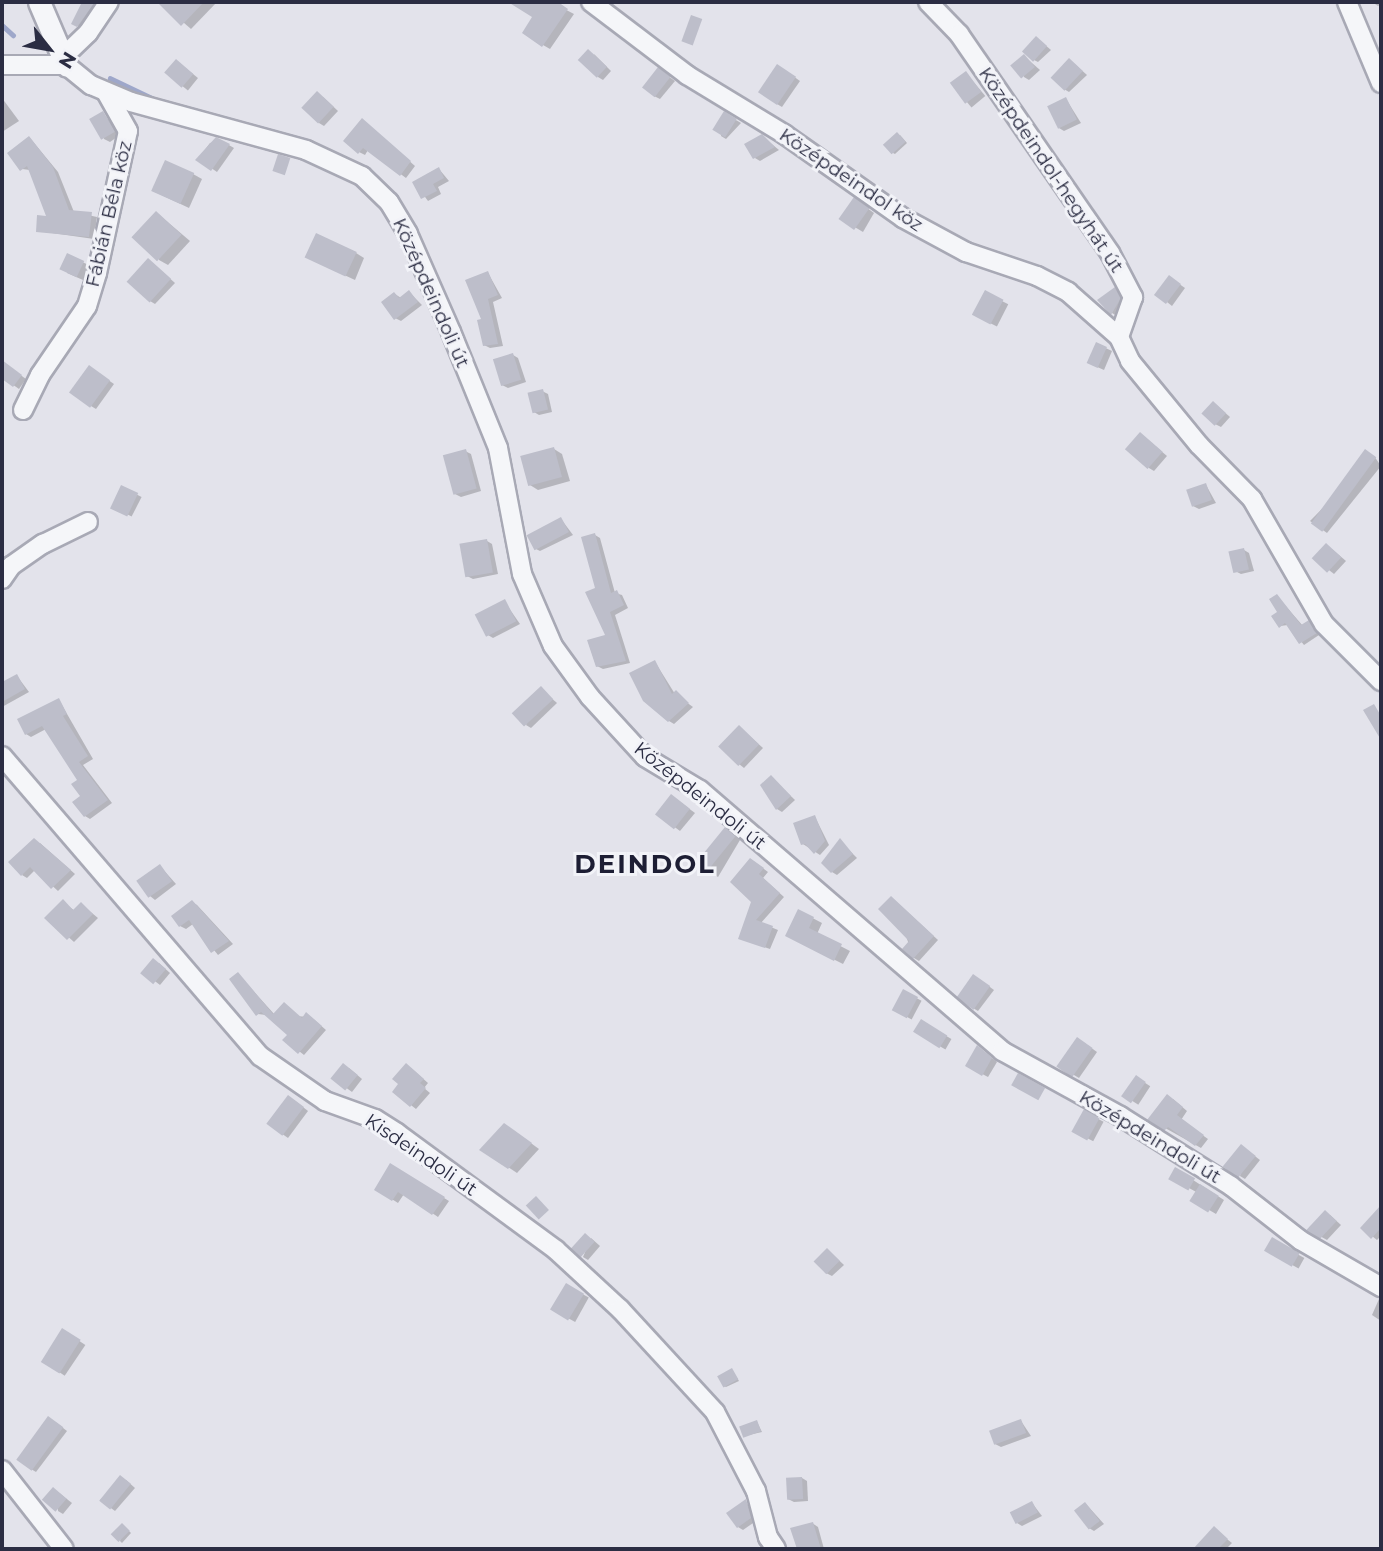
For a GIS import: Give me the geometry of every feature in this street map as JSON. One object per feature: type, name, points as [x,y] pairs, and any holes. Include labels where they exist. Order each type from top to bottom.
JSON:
[{"type":"street","points":[[39,2],[65,61]]},
{"type":"street","points":[[2,65],[65,61],[109,2]]},
{"type":"street","name":"Középdeindol köz","points":[[592,2],[687,75],[784,134],[903,218],[966,252],[1037,276],[1068,292],[1119,337]]},
{"type":"street","name":"Középdeindol-hegyhát út","points":[[928,2],[959,34],[1110,254],[1133,297],[1119,337]]},
{"type":"street","points":[[1347,2],[1381,83]]},
{"type":"street","name":"Középdeindoli út","points":[[65,61],[104,89],[162,113],[306,150],[362,176],[389,202],[424,271],[498,448],[522,574],[552,646],[590,697],[645,757],[700,790],[1002,1051],[1120,1116],[1231,1186],[1300,1240],[1381,1287]]},
{"type":"street","name":"Fábián Béla köz","points":[[23,410],[40,375],[87,306],[97,273],[128,131],[104,89]]},
{"type":"street","points":[[1119,337],[1130,361],[1162,402],[1252,499],[1324,624],[1381,681]]},
{"type":"street","points":[[2,579],[10,566],[43,544],[88,522]]},
{"type":"street","name":"Kisdeindoli út","points":[[2,756],[260,1056],[325,1101],[375,1119],[397,1133],[556,1250],[620,1309],[715,1412],[756,1490],[768,1537],[776,1549]]},
{"type":"street","points":[[2,1470],[64,1549]]},
{"type":"building","points":[[82,2],[95,2],[77,27],[71,24]]},
{"type":"building","points":[[157,2],[204,2],[181,26]]},
{"type":"building","points":[[508,2],[558,2],[568,9],[542,47],[522,33],[532,17]]},
{"type":"building","points":[[691,15],[702,19],[693,45],[681,41]]},
{"type":"building","points":[[1036,36],[1047,46],[1033,62],[1022,52]]},
{"type":"building","points":[[588,49],[607,67],[597,78],[578,60]]},
{"type":"building","points":[[1024,54],[1035,67],[1021,79],[1010,66]]},
{"type":"building","points":[[1069,58],[1083,71],[1064,91],[1051,78]]},
{"type":"building","points":[[176,59],[193,74],[182,88],[164,73]]},
{"type":"building","points":[[777,64],[796,77],[777,105],[758,92]]},
{"type":"building","points":[[658,67],[671,77],[655,97],[642,87]]},
{"type":"building","points":[[966,71],[981,92],[965,104],[950,83]]},
{"type":"building","points":[[317,91],[334,107],[318,124],[301,108]]},
{"type":"building","points":[[1066,97],[1077,119],[1058,129],[1047,106]]},
{"type":"building","points":[[103,111],[115,132],[101,140],[89,119]]},
{"type":"building","points":[[724,111],[737,119],[725,138],[712,130]]},
{"type":"building","points":[[362,118],[411,161],[400,176],[363,148],[358,154],[343,141]]},
{"type":"building","points":[[897,132],[906,142],[892,154],[883,145]]},
{"type":"building","points":[[762,134],[775,147],[753,159],[744,144]]},
{"type":"building","points":[[29,136],[53,167],[69,210],[92,212],[89,237],[36,232],[37,215],[46,216],[27,166],[20,171],[7,153]]},
{"type":"building","points":[[216,137],[230,144],[211,171],[195,160]]},
{"type":"building","points":[[278,154],[290,158],[285,175],[272,171]]},
{"type":"building","points":[[165,160],[194,173],[180,204],[151,191]]},
{"type":"building","points":[[439,167],[444,178],[433,184],[437,191],[421,199],[412,182]]},
{"type":"building","points":[[854,197],[870,208],[854,230],[839,219]]},
{"type":"building","points":[[156,211],[182,235],[157,261],[131,237]]},
{"type":"building","points":[[316,233],[357,252],[345,276],[305,257]]},
{"type":"building","points":[[67,253],[84,261],[77,277],[59,269]]},
{"type":"building","points":[[148,258],[171,279],[150,303],[127,282]]},
{"type":"building","points":[[488,271],[498,295],[488,299],[498,344],[483,346],[477,320],[481,319],[465,280]]},
{"type":"building","points":[[1169,275],[1181,284],[1166,304],[1154,295]]},
{"type":"building","points":[[1115,287],[1121,298],[1111,315],[1097,300]]},
{"type":"building","points":[[409,290],[418,302],[394,320],[381,302],[394,292],[399,298]]},
{"type":"building","points":[[985,290],[1004,300],[990,325],[972,315]]},
{"type":"building","points":[[1096,342],[1107,347],[1098,368],[1087,363]]},
{"type":"building","points":[[513,353],[521,380],[501,386],[493,359]]},
{"type":"building","points":[[2,360],[22,375],[13,387],[2,379]]},
{"type":"building","points":[[89,365],[110,380],[90,408],[69,393]]},
{"type":"building","points":[[543,389],[548,409],[533,413],[527,393]]},
{"type":"building","points":[[1213,401],[1226,413],[1215,426],[1201,413]]},
{"type":"building","points":[[1140,432],[1163,452],[1148,469],[1125,449]]},
{"type":"building","points":[[554,447],[562,477],[528,486],[520,456]]},
{"type":"building","points":[[466,449],[477,489],[453,495],[443,455]]},
{"type":"building","points":[[1365,449],[1376,457],[1322,532],[1311,523]]},
{"type":"building","points":[[1206,483],[1212,500],[1192,507],[1186,490]]},
{"type":"building","points":[[121,485],[138,493],[127,517],[110,509]]},
{"type":"building","points":[[561,517],[569,532],[535,550],[527,535]]},
{"type":"building","points":[[595,533],[611,593],[617,590],[624,605],[610,612],[626,661],[596,667],[587,640],[605,635],[585,592],[595,588],[581,537]]},
{"type":"building","points":[[487,539],[493,572],[465,577],[459,544]]},
{"type":"building","points":[[1326,543],[1341,557],[1327,573],[1312,558]]},
{"type":"building","points":[[1244,548],[1249,569],[1233,573],[1228,552]]},
{"type":"building","points":[[1277,594],[1301,625],[1309,620],[1317,633],[1299,644],[1285,623],[1279,628],[1271,616],[1277,612],[1269,599]]},
{"type":"building","points":[[505,599],[516,621],[486,637],[475,614]]},
{"type":"building","points":[[655,660],[672,694],[676,690],[689,703],[668,722],[643,701],[629,673]]},
{"type":"building","points":[[17,674],[25,689],[2,702],[2,682]]},
{"type":"building","points":[[541,686],[553,699],[524,726],[512,713]]},
{"type":"building","points":[[59,698],[67,714],[63,716],[88,756],[79,762],[108,800],[84,817],[72,802],[80,796],[71,784],[77,780],[42,726],[25,735],[17,719]]},
{"type":"building","points":[[1374,704],[1381,716],[1381,740],[1363,710]]},
{"type":"building","points":[[739,725],[759,744],[738,766],[718,747]]},
{"type":"building","points":[[771,775],[791,796],[776,810],[760,785]]},
{"type":"building","points":[[671,794],[690,809],[674,829],[655,814]]},
{"type":"building","points":[[815,815],[825,841],[814,854],[805,844],[801,845],[793,823]]},
{"type":"building","points":[[725,827],[736,836],[706,873],[695,864]]},
{"type":"building","points":[[34,838],[71,870],[51,889],[30,867],[21,876],[8,862]]},
{"type":"building","points":[[840,838],[853,854],[831,873],[821,863]]},
{"type":"building","points":[[750,858],[764,868],[759,874],[780,893],[756,920],[773,926],[765,948],[738,939],[751,902],[730,882]]},
{"type":"building","points":[[160,864],[172,881],[148,898],[136,881]]},
{"type":"building","points":[[891,896],[934,936],[913,959],[902,949],[909,941],[878,909]]},
{"type":"building","points":[[63,899],[73,910],[81,902],[93,914],[67,940],[44,918]]},
{"type":"building","points":[[192,900],[229,941],[211,953],[189,920],[179,927],[171,916]]},
{"type":"building","points":[[798,909],[814,917],[809,928],[842,944],[834,961],[785,936]]},
{"type":"building","points":[[153,958],[166,969],[153,984],[140,973]]},
{"type":"building","points":[[238,972],[273,1014],[284,1002],[302,1018],[306,1012],[322,1026],[298,1054],[282,1040],[287,1035],[261,1012],[256,1016],[229,979]]},
{"type":"building","points":[[973,974],[990,986],[974,1010],[956,998]]},
{"type":"building","points":[[903,989],[918,997],[907,1018],[892,1010]]},
{"type":"building","points":[[921,1019],[947,1035],[939,1048],[913,1032]]},
{"type":"building","points":[[1077,1037],[1093,1048],[1072,1077],[1056,1066]]},
{"type":"building","points":[[977,1045],[992,1058],[982,1076],[965,1066]]},
{"type":"building","points":[[343,1063],[358,1075],[345,1091],[330,1079]]},
{"type":"building","points":[[406,1063],[424,1079],[420,1083],[426,1088],[410,1107],[392,1092],[398,1084],[392,1079]]},
{"type":"building","points":[[1018,1073],[1045,1088],[1038,1100],[1011,1085]]},
{"type":"building","points":[[1136,1075],[1146,1082],[1131,1103],[1121,1096]]},
{"type":"building","points":[[1167,1094],[1183,1107],[1177,1115],[1204,1135],[1195,1146],[1168,1127],[1164,1131],[1147,1120]]},
{"type":"building","points":[[288,1095],[304,1107],[282,1136],[266,1124]]},
{"type":"building","points":[[1084,1109],[1100,1118],[1087,1140],[1071,1132]]},
{"type":"building","points":[[504,1123],[532,1143],[508,1169],[479,1150]]},
{"type":"building","points":[[1241,1144],[1256,1156],[1238,1178],[1223,1167]]},
{"type":"building","points":[[390,1163],[445,1197],[432,1215],[398,1192],[392,1201],[374,1190]]},
{"type":"building","points":[[1175,1167],[1195,1178],[1188,1190],[1168,1179]]},
{"type":"building","points":[[1200,1184],[1219,1196],[1208,1213],[1189,1201]]},
{"type":"building","points":[[536,1196],[549,1210],[539,1219],[526,1206]]},
{"type":"building","points":[[1381,1205],[1381,1228],[1371,1239],[1360,1228]]},
{"type":"building","points":[[1325,1210],[1337,1221],[1318,1241],[1306,1230]]},
{"type":"building","points":[[585,1233],[595,1242],[581,1257],[571,1249]]},
{"type":"building","points":[[1272,1237],[1300,1253],[1292,1267],[1264,1251]]},
{"type":"building","points":[[827,1248],[840,1261],[826,1274],[814,1261]]},
{"type":"building","points":[[566,1283],[584,1294],[568,1320],[550,1310]]},
{"type":"building","points":[[62,1328],[81,1340],[59,1374],[41,1362]]},
{"type":"building","points":[[732,1368],[738,1379],[723,1388],[717,1376]]},
{"type":"building","points":[[48,1416],[63,1427],[32,1471],[16,1460]]},
{"type":"building","points":[[1021,1419],[1026,1433],[994,1445],[989,1431]]},
{"type":"building","points":[[757,1420],[761,1431],[743,1438],[739,1426]]},
{"type":"building","points":[[120,1475],[131,1484],[110,1509],[99,1501]]},
{"type":"building","points":[[802,1477],[803,1499],[787,1500],[786,1478]]},
{"type":"building","points":[[53,1487],[67,1499],[55,1512],[42,1500]]},
{"type":"building","points":[[746,1499],[751,1518],[737,1528],[726,1513]]},
{"type":"building","points":[[1032,1501],[1038,1513],[1016,1524],[1010,1512]]},
{"type":"building","points":[[1085,1502],[1100,1521],[1089,1530],[1074,1511]]},
{"type":"building","points":[[813,1522],[821,1549],[797,1549],[790,1528]]},
{"type":"building","points":[[122,1523],[130,1531],[118,1542],[111,1534]]},
{"type":"building","points":[[1214,1526],[1228,1539],[1218,1549],[1193,1549]]},
{"type":"waterway","points":[[2,25],[13,35]]},
{"type":"waterway","points":[[110,78],[158,101]]},
{"type":"district","name":"DEINDOL","points":[[645,865]]}]
